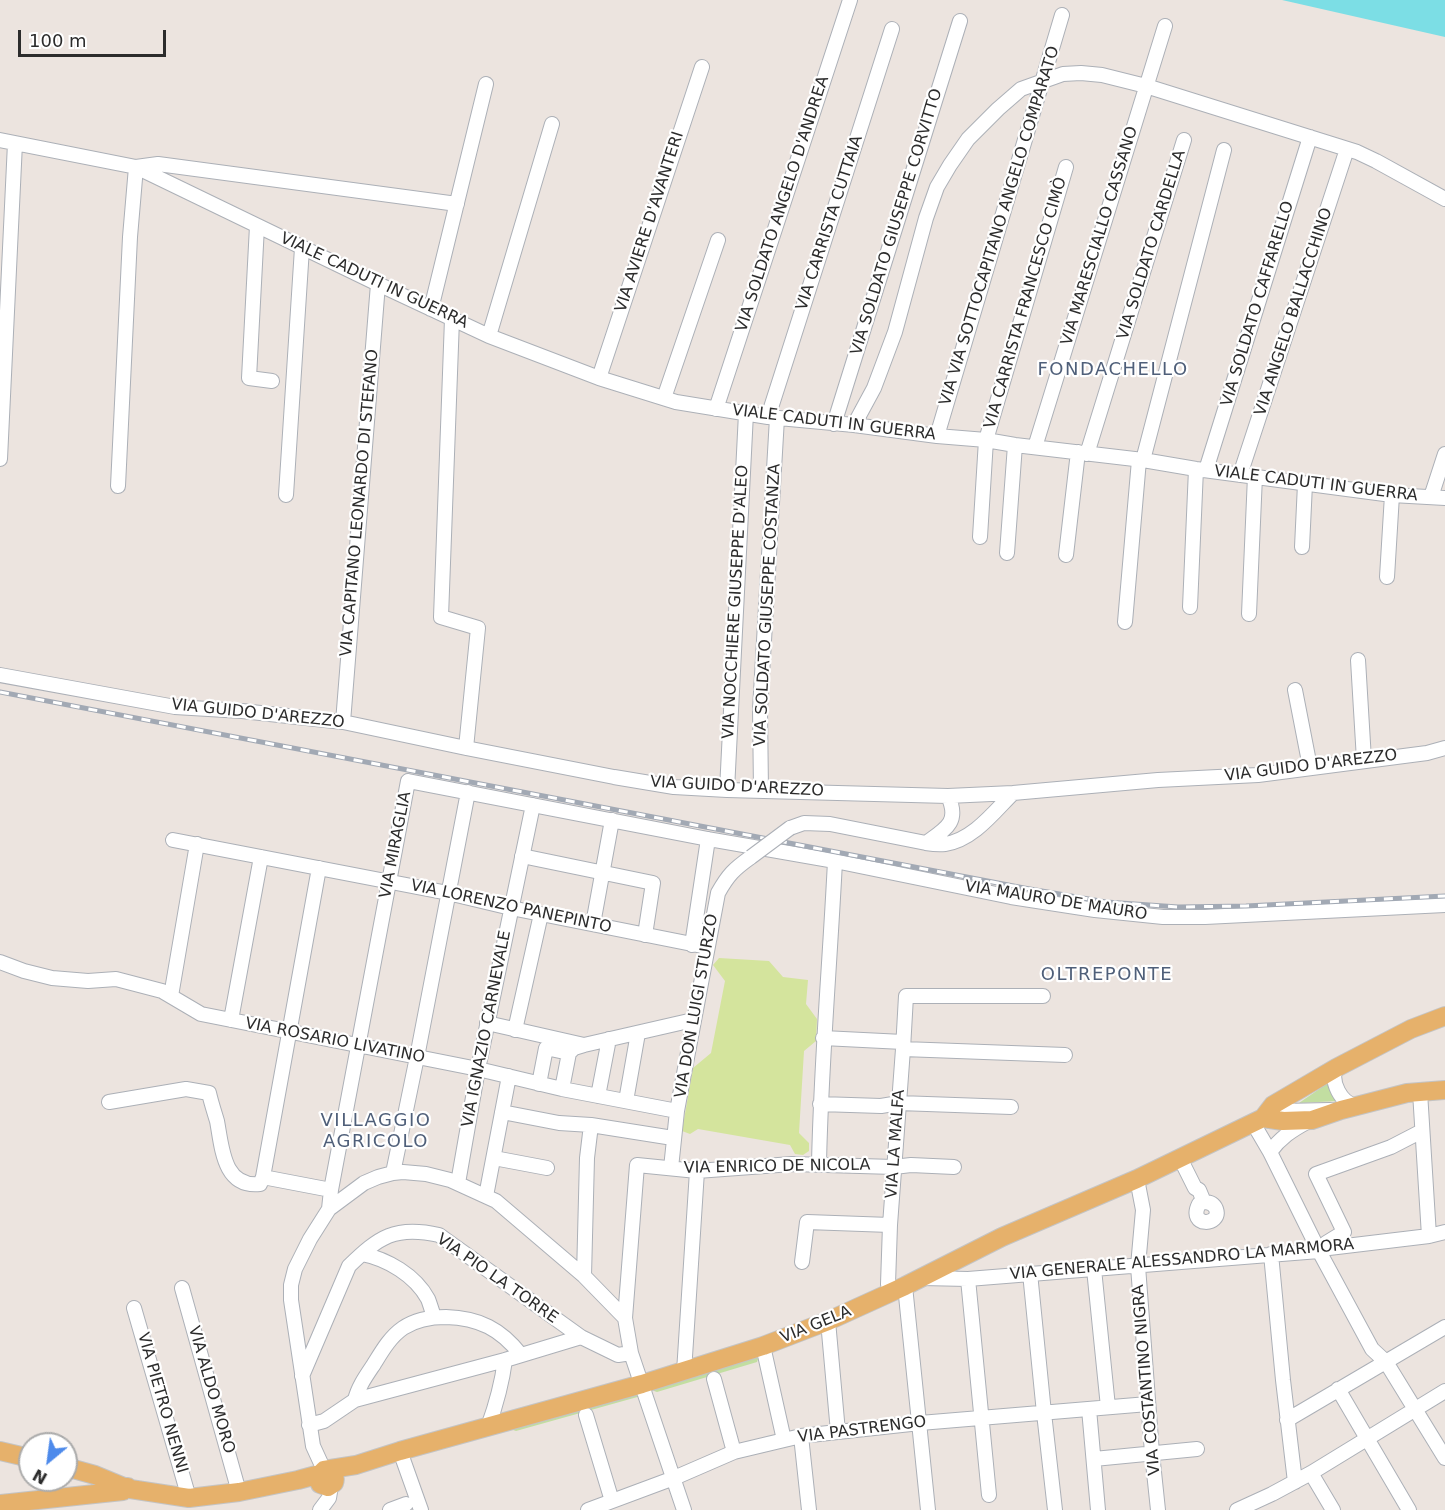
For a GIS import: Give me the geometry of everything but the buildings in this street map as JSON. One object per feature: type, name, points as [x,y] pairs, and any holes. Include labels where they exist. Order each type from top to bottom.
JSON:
[{"type":"main road","name":"VIA GELA","points":[[298,1480],[325,1479],[356,1465],[400,1451],[684,1372],[763,1346],[828,1321],[905,1286],[1002,1237],[1137,1179],[1263,1115],[1336,1068],[1411,1029],[1445,1016]]},
{"type":"main road","points":[[1263,1115],[1283,1121],[1312,1120],[1407,1093],[1445,1090]]},
{"type":"main road","points":[[0,1451],[18,1455]]},
{"type":"main road","points":[[78,1470],[126,1489],[189,1498],[239,1492],[298,1480]]},
{"type":"main road","points":[[0,1504],[58,1504],[126,1489]]},
{"type":"street","name":"VIA SOLDATO ANGELO D'ANDREA","points":[[716,409],[850,0]]},
{"type":"street","name":"VIA VIA SOTTOCAPITANO ANGELO COMPARATO","points":[[937,436],[1062,15]]},
{"type":"street","name":"VIA SOLDATO GIUSEPPE CORVITTO","points":[[834,424],[960,21]]},
{"type":"street","name":"VIA MARESCIALLO CASSANO","points":[[1035,447],[1165,26]]},
{"type":"street","name":"VIA CARRISTA CUTTAIA","points":[[772,418],[892,29]]},
{"type":"street","name":"VIA AVIERE D'AVANTERI","points":[[599,378],[702,67]]},
{"type":"street","points":[[854,425],[874,388],[895,332],[926,218],[942,180],[968,139],[1021,89],[1063,74],[1081,73],[1102,75],[1146,86],[1347,149],[1376,161],[1445,199]]},
{"type":"street","points":[[432,309],[486,84]]},
{"type":"street","points":[[489,336],[552,124]]},
{"type":"street","name":"VIA SOLDATO CAFFARELLO","points":[[1190,607],[1201,470],[1310,137]]},
{"type":"street","points":[[0,140],[136,167],[158,164],[457,204]]},
{"type":"street","name":"VIA SOLDATO CARDELLA","points":[[1066,555],[1083,453],[1184,140]]},
{"type":"street","points":[[0,459],[15,143]]},
{"type":"street","name":"VIA ANGELO BALLACCHINO","points":[[1240,474],[1347,149]]},
{"type":"street","points":[[1125,622],[1141,460],[1224,150]]},
{"type":"street","name":"VIALE CADUTI IN GUERRA","points":[[136,167],[489,336],[599,378],[676,402],[772,418],[986,440],[1392,495],[1438,498]]},
{"type":"street","points":[[118,486],[130,237],[136,167]]},
{"type":"street","name":"VIA CARRISTA FRANCESCO CIMÒ","points":[[980,537],[986,440],[1066,167]]},
{"type":"street","name":"VIALE CADUTI IN GUERRA","points":[[257,226],[249,378],[272,381]]},
{"type":"street","points":[[664,398],[718,240]]},
{"type":"street","points":[[286,495],[302,248]]},
{"type":"street","name":"VIA CAPITANO LEONARDO DI STEFANO","points":[[343,722],[378,284]]},
{"type":"street","points":[[452,319],[441,617],[478,628],[466,748]]},
{"type":"street","name":"VIA NOCCHIERE GIUSEPPE D'ALEO","points":[[727,790],[746,413]]},
{"type":"street","name":"VIA SOLDATO GIUSEPPE COSTANZA","points":[[761,791],[760,709],[772,418]]},
{"type":"street","points":[[1007,553],[1016,445]]},
{"type":"street","points":[[1438,498],[1445,454]]},
{"type":"street","points":[[1249,614],[1255,477]]},
{"type":"street","points":[[1302,548],[1305,483]]},
{"type":"street","points":[[1388,577],[1392,495]]},
{"type":"street","points":[[1358,660],[1364,760]]},
{"type":"street","name":"VIA GUIDO D'AREZZO","points":[[0,675],[175,707],[242,711],[343,722],[614,777],[674,787],[727,790],[948,796],[1013,793],[1158,780],[1258,775],[1427,753],[1445,748]]},
{"type":"street","points":[[1295,690],[1310,767]]},
{"type":"street","name":"VIA MIRAGLIA","points":[[329,1209],[408,781],[708,839]]},
{"type":"street","points":[[393,1173],[468,792]]},
{"type":"street","points":[[926,843],[947,844],[967,835],[982,824],[1013,793]]},
{"type":"street","points":[[926,843],[944,831],[954,813],[948,796]]},
{"type":"street","name":"VIA IGNAZIO CARNEVALE","points":[[458,1183],[487,1023],[533,805]]},
{"type":"street","points":[[593,924],[612,820]]},
{"type":"street","name":"VIA DON LUIGI STURZO","points":[[671,1168],[677,1111],[707,947],[718,893],[727,877],[790,828],[804,823],[830,824],[926,843]]},
{"type":"street","points":[[692,945],[708,839]]},
{"type":"street","name":"VIA MAURO DE MAURO","points":[[708,839],[835,861],[1011,897],[1095,910],[1163,917],[1216,917],[1445,905]]},
{"type":"street","name":"VIA LORENZO PANEPINTO","points":[[173,840],[448,893],[707,947]]},
{"type":"street","points":[[171,996],[197,844]]},
{"type":"street","points":[[522,856],[653,882],[645,935]]},
{"type":"street","points":[[231,1020],[261,857]]},
{"type":"street","points":[[819,1164],[823,1038],[830,962],[835,861]]},
{"type":"street","points":[[109,1102],[186,1089],[209,1093],[224,1159],[230,1170],[237,1178],[249,1185],[260,1184],[319,868]]},
{"type":"street","points":[[516,1030],[541,914]]},
{"type":"street","name":"VIA ROSARIO LIVATINO","points":[[0,962],[52,978],[88,981],[116,979],[162,991],[201,1014],[677,1111]]},
{"type":"street","name":"VIA LA MALFA","points":[[928,1510],[905,1286],[888,1284],[906,996],[1043,996]]},
{"type":"street","points":[[562,1089],[569,1053],[574,1048],[693,1020]]},
{"type":"street","points":[[487,1023],[584,1045]]},
{"type":"street","points":[[626,1101],[638,1033]]},
{"type":"street","points":[[823,1038],[903,1046],[1065,1055]]},
{"type":"street","points":[[598,1096],[609,1039]]},
{"type":"street","points":[[539,1084],[546,1048],[569,1053]]},
{"type":"street","points":[[1263,1115],[1283,1111],[1348,1108],[1349,1105],[1343,1099],[1334,1080],[1333,1074],[1336,1068]]},
{"type":"street","points":[[486,1196],[509,1076]]},
{"type":"street","points":[[1420,1092],[1429,1236]]},
{"type":"street","points":[[820,1104],[1011,1107]]},
{"type":"street","points":[[502,1112],[559,1123],[591,1125],[673,1138]]},
{"type":"street","points":[[1263,1115],[1271,1124],[1273,1132],[1270,1152],[1324,1250],[1372,1349],[1386,1362],[1445,1458]]},
{"type":"street","points":[[1270,1152],[1278,1141],[1295,1128],[1312,1120]]},
{"type":"street","points":[[584,1276],[587,1158],[591,1125]]},
{"type":"street","points":[[1324,1250],[1326,1243],[1344,1232],[1316,1174],[1391,1148],[1422,1131]]},
{"type":"street","points":[[1183,1156],[1200,1191]]},
{"type":"street","points":[[494,1158],[547,1168]]},
{"type":"street","name":"VIA ENRICO DE NICOLA","points":[[625,1318],[637,1165],[697,1171],[792,1164],[954,1167]]},
{"type":"street","points":[[684,1372],[697,1171]]},
{"type":"street","points":[[320,1509],[325,1479],[313,1446],[309,1425],[291,1300],[291,1285],[302,1253],[329,1209],[364,1183],[378,1177],[402,1172],[426,1174],[450,1180],[496,1201],[584,1276],[625,1318],[631,1353],[684,1510]]},
{"type":"street","points":[[263,1177],[331,1190]]},
{"type":"street","name":"VIA COSTANTINO NIGRA","points":[[1137,1179],[1143,1210],[1138,1266],[1158,1510]]},
{"type":"street","points":[[802,1262],[807,1222],[890,1225]]},
{"type":"street","name":"VIA PIO LA TORRE","points":[[302,1376],[349,1266],[389,1236],[417,1230],[439,1235],[581,1337],[618,1355],[631,1353]]},
{"type":"street","name":"VIA GENERALE ALESSANDRO LA MARMORA","points":[[905,1286],[1324,1250],[1445,1232]]},
{"type":"street","points":[[386,1260],[383,1253],[389,1236]]},
{"type":"street","points":[[362,1254],[386,1260],[411,1279],[428,1299],[434,1317]]},
{"type":"street","points":[[1271,1254],[1294,1482]]},
{"type":"street","points":[[1094,1269],[1108,1407]]},
{"type":"street","points":[[1030,1274],[1055,1510]]},
{"type":"street","points":[[968,1279],[988,1495]]},
{"type":"street","name":"VIA ALDO MORO","points":[[182,1288],[239,1492]]},
{"type":"street","name":"VIA PIETRO NENNI","points":[[134,1308],[189,1498]]},
{"type":"street","points":[[356,1400],[357,1391],[387,1344],[396,1334],[417,1321],[434,1317],[464,1318],[481,1323],[502,1335],[521,1355]]},
{"type":"street","points":[[828,1321],[838,1432]]},
{"type":"street","points":[[1287,1420],[1445,1327]]},
{"type":"street","points":[[309,1425],[324,1421],[356,1400],[581,1337]]},
{"type":"street","points":[[763,1346],[784,1440]]},
{"type":"street","points":[[488,1427],[505,1360]]},
{"type":"street","points":[[714,1379],[734,1452]]},
{"type":"street","points":[[1338,1389],[1409,1510]]},
{"type":"street","points":[[1244,1509],[1311,1473],[1445,1391]]},
{"type":"street","name":"VIA PASTRENGO","points":[[588,1510],[674,1478],[734,1452],[801,1436],[981,1417],[1148,1404]]},
{"type":"street","points":[[1089,1409],[1098,1510]]},
{"type":"street","points":[[586,1415],[612,1501]]},
{"type":"street","points":[[801,1436],[809,1510]]},
{"type":"street","points":[[298,1480],[308,1469],[313,1446]]},
{"type":"street","points":[[1094,1459],[1197,1449]]},
{"type":"street","points":[[400,1451],[421,1510]]},
{"type":"street","points":[[1311,1473],[1333,1510]]},
{"type":"street","points":[[390,1510],[405,1504]]},
{"type":"green space","points":[[719,958],[769,961],[783,977],[808,980],[806,1004],[817,1019],[816,1041],[804,1051],[799,1133],[809,1143],[809,1151],[803,1155],[795,1154],[790,1145],[698,1129],[690,1134],[682,1131],[693,1068],[711,1053],[725,981],[713,965]]},
{"type":"green space","points":[[1328,1083],[1338,1101],[1299,1103]]},
{"type":"green space","points":[[756,1357],[757,1362],[654,1391],[654,1389]]},
{"type":"green space","points":[[639,1392],[641,1396],[513,1430],[514,1428]]},
{"type":"water","points":[[1282,0],[1445,0],[1445,37]]},
{"type":"railway","points":[[0,692],[1106,902],[1178,907],[1246,906],[1445,896]]},
{"type":"district","name":"FONDACHELLO","points":[[1113,370]]},
{"type":"district","name":"OLTREPONTE","points":[[1107,975]]},
{"type":"district","name":"VILLAGGIO AGRICOLO","points":[[376,1131]]}]
